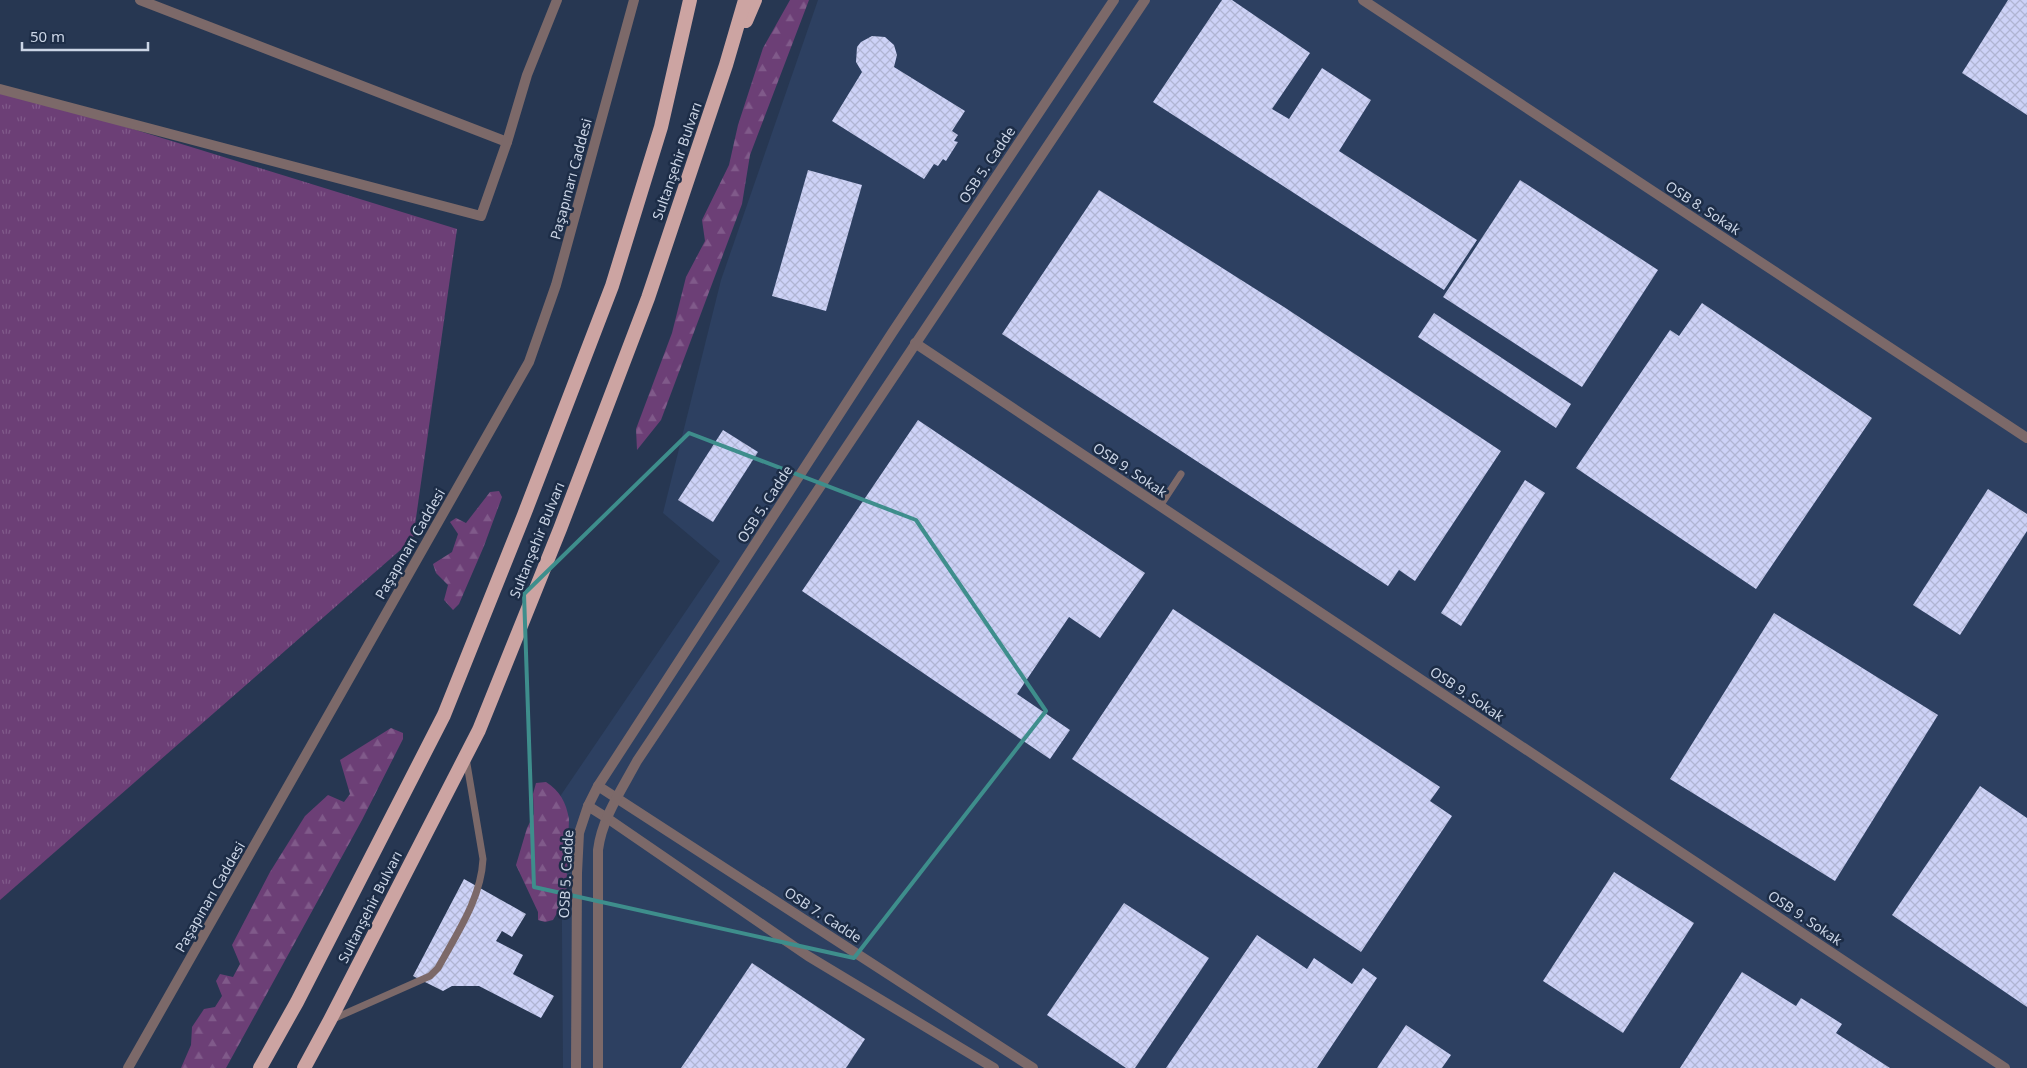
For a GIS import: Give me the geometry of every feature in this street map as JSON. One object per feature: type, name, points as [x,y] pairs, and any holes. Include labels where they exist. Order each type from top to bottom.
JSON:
[{"type":"highway","name":"Sultanşehir Bulvarı","points":[[260,1068],[297,1002],[448,706],[524,516],[612,286],[661,127],[690,0]]},
{"type":"highway","name":"Sultanşehir Bulvarı","points":[[304,1068],[479,730],[556,538],[648,298],[726,65],[745,0]]},
{"type":"highway","points":[[726,65],[756,0]]},
{"type":"street","points":[[140,0],[507,142]]},
{"type":"street","points":[[0,89],[481,216],[507,142],[527,75],[557,0]]},
{"type":"street","name":"Paşapınarı Caddesi","points":[[128,1068],[529,362],[556,285],[634,0]]},
{"type":"street","name":"OSB 5. Cadde","points":[[576,1068],[579,832],[588,806],[598,786],[892,333],[1114,0]]},
{"type":"street","points":[[598,1068],[598,850],[599,836],[607,818],[643,753],[1144,0]]},
{"type":"street","name":"OSB 8. Sokak","points":[[1363,0],[2027,438]]},
{"type":"street","name":"OSB 9. Sokak","points":[[915,343],[2005,1068]]},
{"type":"street","name":"OSB 7. Cadde","points":[[598,786],[1033,1068]]},
{"type":"street","points":[[588,806],[808,956],[994,1068]]},
{"type":"lane","points":[[1160,506],[1182,474]]},
{"type":"lane","points":[[330,1020],[430,976],[438,968],[475,900],[482,875],[483,859],[465,756]]},
{"type":"highlighted area","points":[[689,433],[916,520],[1046,711],[854,958],[534,887],[524,594]]},
{"type":"shaded area","points":[[818,0],[2027,0],[2027,1068],[563,1068],[561,795],[720,561],[663,513],[721,280]]},
{"type":"green space","points":[[790,0],[809,0],[750,155],[742,204],[661,420],[637,450],[636,429],[672,333],[686,277],[705,241],[702,220],[729,165],[738,125],[763,48]]},
{"type":"green space","points":[[0,88],[457,229],[413,539],[0,900]]},
{"type":"green space","points":[[499,491],[502,497],[484,546],[459,604],[453,610],[444,600],[448,585],[436,573],[433,564],[452,552],[458,534],[450,522],[456,518],[466,523],[490,492]]},
{"type":"green space","points":[[391,728],[403,733],[403,739],[362,820],[226,1068],[181,1068],[191,1045],[192,1027],[204,1009],[215,1007],[222,996],[216,981],[220,974],[233,977],[240,964],[232,945],[270,872],[305,816],[328,795],[344,802],[350,794],[340,760]]},
{"type":"green space","points":[[546,782],[562,798],[569,819],[566,898],[553,920],[545,922],[538,920],[538,912],[516,865],[527,828],[534,814],[533,794],[536,783]]},
{"type":"building","points":[[1222,0],[1232,0],[1310,53],[1272,109],[1289,119],[1322,68],[1371,100],[1339,151],[1477,240],[1444,290],[1153,102]]},
{"type":"building","points":[[2008,0],[2027,0],[2027,115],[1962,73]]},
{"type":"building","points":[[872,36],[885,37],[894,45],[897,55],[894,67],[965,111],[952,131],[958,135],[954,141],[958,142],[946,161],[943,159],[938,166],[934,164],[924,179],[832,121],[862,72],[856,62],[857,47],[861,42]]},
{"type":"building","points":[[808,170],[862,185],[826,311],[772,296]]},
{"type":"building","points":[[1520,180],[1658,270],[1582,387],[1443,297]]},
{"type":"building","points":[[1099,190],[1284,307],[1501,451],[1415,581],[1399,570],[1388,586],[1002,334]]},
{"type":"building","points":[[1702,303],[1872,418],[1756,589],[1576,468],[1670,330],[1679,336]]},
{"type":"building","points":[[1434,313],[1571,404],[1556,428],[1418,337]]},
{"type":"building","points":[[918,420],[1145,573],[1100,638],[1069,617],[1017,694],[1070,730],[1050,759],[802,591]]},
{"type":"building","points":[[723,430],[758,452],[713,522],[678,500]]},
{"type":"building","points":[[1525,480],[1545,493],[1461,626],[1441,613]]},
{"type":"building","points":[[1988,489],[2027,514],[2027,531],[1960,635],[1913,605]]},
{"type":"building","points":[[1173,609],[1440,787],[1430,801],[1452,816],[1361,952],[1072,759]]},
{"type":"building","points":[[1774,613],[1938,715],[1835,881],[1670,779]]},
{"type":"building","points":[[1980,786],[2027,818],[2027,1007],[1892,915]]},
{"type":"building","points":[[1614,872],[1694,923],[1623,1033],[1543,981]]},
{"type":"building","points":[[464,879],[526,914],[512,937],[502,931],[496,941],[523,955],[513,974],[554,996],[541,1018],[479,986],[452,986],[443,991],[413,976]]},
{"type":"building","points":[[1124,903],[1209,958],[1135,1068],[1126,1068],[1047,1015]]},
{"type":"building","points":[[1257,935],[1307,969],[1314,958],[1352,984],[1363,968],[1377,978],[1317,1068],[1166,1068]]},
{"type":"building","points":[[752,963],[865,1039],[846,1068],[681,1068]]},
{"type":"building","points":[[1742,972],[1796,1006],[1801,998],[1842,1024],[1836,1033],[1890,1068],[1680,1068]]},
{"type":"building","points":[[1406,1025],[1451,1055],[1442,1068],[1377,1068]]}]
